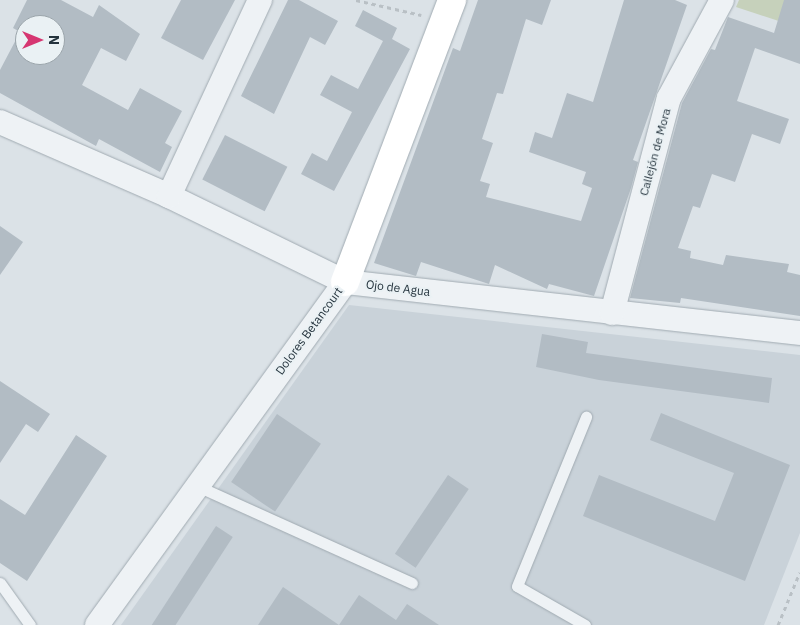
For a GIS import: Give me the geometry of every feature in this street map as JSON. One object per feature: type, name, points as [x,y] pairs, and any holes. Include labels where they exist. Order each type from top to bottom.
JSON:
[{"type":"street","points":[[170,196],[260,0]]},
{"type":"street","name":"Callejón de Mora","points":[[612,313],[669,98],[722,0]]},
{"type":"street","name":"Dolores Betancourt","points":[[97,625],[195,485],[345,282],[448,10]]},
{"type":"street","name":"Ojo de Agua","points":[[0,122],[170,196],[345,282],[800,333]]},
{"type":"lane","points":[[585,625],[517,586],[586,418]]},
{"type":"lane","points":[[195,485],[412,583]]},
{"type":"lane","points":[[0,583],[30,625]]},
{"type":"path","points":[[356,0],[448,10]]},
{"type":"path","points":[[778,625],[800,572]]},
{"type":"shaded area","points":[[349,305],[800,355],[800,533],[764,625],[121,625]]},
{"type":"green space","points":[[739,0],[800,0],[800,28],[736,7]]},
{"type":"building","points":[[27,0],[61,0],[93,17],[99,5],[140,34],[126,61],[101,48],[82,85],[128,110],[140,88],[182,111],[165,143],[172,147],[160,172],[99,139],[96,146],[0,93],[0,70],[15,42],[15,65],[65,65],[65,15],[20,15]]},
{"type":"building","points":[[181,0],[235,0],[203,60],[161,38]]},
{"type":"building","points":[[288,0],[299,0],[338,21],[325,45],[310,37],[274,114],[241,96]]},
{"type":"building","points":[[478,0],[551,0],[542,25],[526,19],[503,94],[497,93],[482,139],[493,143],[480,181],[490,184],[486,197],[581,221],[592,188],[582,184],[586,172],[529,152],[535,132],[552,138],[567,93],[593,102],[624,0],[675,0],[687,5],[633,160],[638,162],[631,188],[594,296],[549,284],[547,289],[495,265],[489,284],[421,262],[416,276],[374,263],[453,48],[460,51]]},
{"type":"building","points":[[784,0],[800,0],[800,64],[755,48],[737,101],[789,119],[780,144],[752,134],[735,182],[712,174],[700,208],[693,206],[678,248],[691,251],[690,258],[723,265],[726,255],[789,264],[787,272],[800,275],[800,316],[681,298],[680,303],[630,298],[682,103],[711,49],[715,50],[728,17],[774,33]]},
{"type":"building","points":[[363,10],[397,28],[392,39],[410,49],[334,191],[301,174],[312,153],[327,161],[352,112],[320,95],[331,75],[358,89],[383,41],[355,26]]},
{"type":"building","points":[[225,135],[287,167],[265,211],[202,180]]},
{"type":"building","points":[[0,226],[23,242],[0,275]]},
{"type":"building","points":[[542,334],[588,342],[586,353],[772,378],[769,403],[599,380],[536,367]]},
{"type":"building","points":[[0,381],[50,414],[38,432],[26,424],[0,463]]},
{"type":"building","points":[[661,413],[790,465],[745,581],[583,516],[599,475],[715,521],[734,473],[650,440]]},
{"type":"building","points":[[277,414],[321,444],[275,512],[231,482]]},
{"type":"building","points":[[76,435],[107,456],[27,581],[0,563],[0,499],[25,515]]},
{"type":"building","points":[[448,475],[469,489],[416,568],[395,554]]},
{"type":"building","points":[[216,526],[233,537],[176,625],[152,625]]},
{"type":"building","points":[[283,587],[339,625],[258,625]]},
{"type":"building","points":[[359,595],[396,620],[407,604],[439,625],[339,625]]}]
